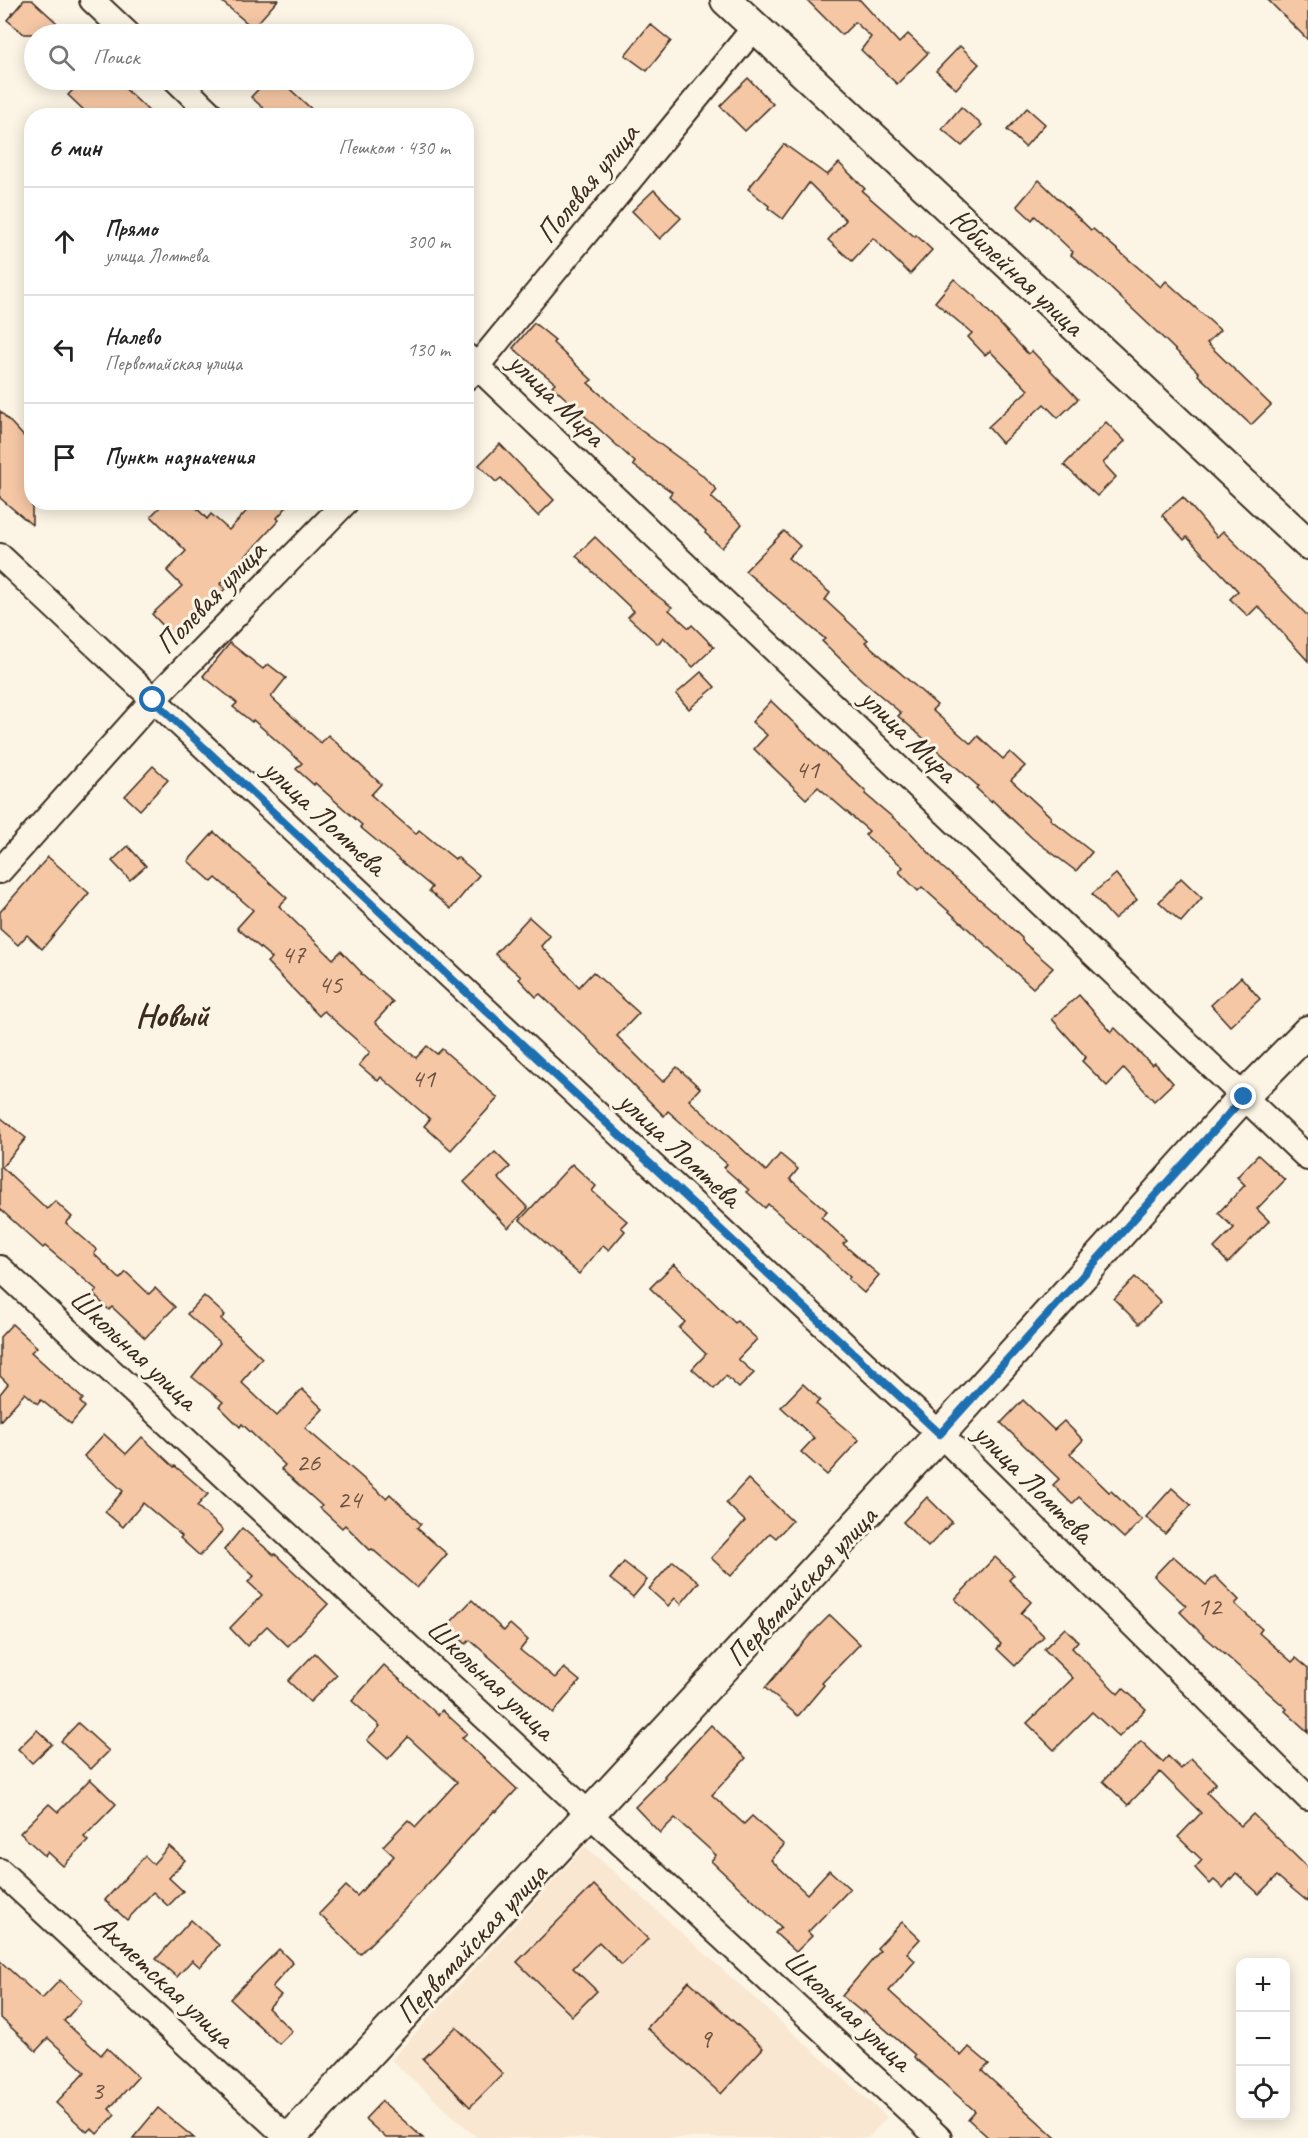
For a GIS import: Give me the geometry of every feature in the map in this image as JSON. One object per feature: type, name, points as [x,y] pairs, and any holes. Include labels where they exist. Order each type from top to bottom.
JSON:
[{"type":"street","points":[[92,0],[117,24]]},
{"type":"street","name":"Юбилейная улица","points":[[726,0],[1308,544]]},
{"type":"street","name":"Полевая улица","points":[[474,362],[755,27]]},
{"type":"street","points":[[186,90],[205,108]]},
{"type":"street","name":"улица Мира","points":[[474,371],[1308,1158]]},
{"type":"street","name":"Полевая улица","points":[[0,871],[153,700],[338,510]]},
{"type":"street","name":"улица Ломтева","points":[[0,556],[940,1434],[1308,1797]]},
{"type":"street","name":"Первомайская улица","points":[[289,2138],[591,1814],[940,1434],[1244,1097],[1308,1031]]},
{"type":"street","name":"Школьная улица","points":[[0,1268],[939,2138]]},
{"type":"street","name":"Ахметская улица","points":[[0,1871],[289,2138]]},
{"type":"shaded area","points":[[585,1846],[887,2117],[868,2138],[477,2138],[391,2060]]},
{"type":"building","points":[[24,0],[32,0],[58,24],[24,24],[24,34],[7,20]]},
{"type":"building","points":[[220,0],[278,0],[257,24],[248,24]]},
{"type":"building","points":[[807,0],[860,0],[899,43],[908,34],[928,53],[897,84],[861,50],[871,37],[855,22],[842,35]]},
{"type":"building","points":[[1268,0],[1308,0],[1308,40]]},
{"type":"building","points":[[650,24],[671,41],[647,71],[625,55]]},
{"type":"building","points":[[960,46],[979,64],[956,89],[936,71]]},
{"type":"building","points":[[748,78],[773,104],[745,131],[720,106]]},
{"type":"building","points":[[73,90],[127,90],[146,108],[82,108],[68,95]]},
{"type":"building","points":[[258,90],[291,90],[310,108],[263,108],[251,97]]},
{"type":"building","points":[[961,107],[982,125],[962,146],[942,129]]},
{"type":"building","points":[[1027,108],[1045,124],[1025,147],[1007,130]]},
{"type":"building","points":[[784,144],[827,175],[839,163],[865,189],[862,191],[932,250],[910,274],[873,238],[852,261],[828,240],[846,220],[809,183],[783,219],[748,189]]},
{"type":"building","points":[[1039,180],[1091,230],[1093,229],[1161,287],[1166,281],[1220,330],[1207,343],[1271,405],[1251,425],[1105,283],[1071,255],[1073,252],[1035,216],[1032,220],[1017,206]]},
{"type":"building","points":[[654,190],[681,218],[660,239],[632,211]]},
{"type":"building","points":[[954,279],[975,297],[1028,354],[1032,351],[1078,399],[1058,418],[1044,404],[1002,443],[988,427],[1028,390],[990,351],[985,355],[968,337],[972,333],[935,302]]},
{"type":"building","points":[[534,323],[555,340],[553,343],[592,380],[588,383],[639,429],[701,474],[717,490],[711,497],[742,524],[722,548],[669,496],[672,492],[633,465],[635,462],[552,386],[555,383],[513,348]]},
{"type":"building","points":[[0,411],[24,436],[24,510],[32,510],[32,525],[0,498]]},
{"type":"building","points":[[1106,422],[1125,441],[1103,463],[1116,477],[1097,496],[1064,465]]},
{"type":"building","points":[[500,444],[554,500],[538,516],[501,478],[496,482],[479,465]]},
{"type":"building","points":[[1183,497],[1217,537],[1223,531],[1308,616],[1308,661],[1258,606],[1248,616],[1230,599],[1238,591],[1187,537],[1184,540],[1162,515]]},
{"type":"building","points":[[157,510],[199,510],[207,519],[211,514],[229,530],[248,510],[284,510],[277,518],[279,520],[220,584],[225,589],[206,608],[203,605],[171,634],[152,614],[182,586],[167,571],[186,551],[151,516]]},
{"type":"building","points":[[784,531],[800,546],[788,558],[830,593],[825,600],[868,640],[865,642],[937,705],[932,710],[971,744],[978,736],[1003,759],[1010,752],[1025,766],[1011,780],[1051,817],[1050,819],[1092,852],[1076,871],[1032,838],[992,800],[991,802],[976,788],[978,786],[898,716],[901,713],[862,680],[822,641],[825,639],[745,571]]},
{"type":"building","points":[[595,537],[651,591],[672,607],[669,610],[689,628],[692,625],[714,647],[693,667],[663,637],[658,644],[628,617],[634,611],[576,556]]},
{"type":"building","points":[[230,643],[263,669],[268,664],[286,678],[271,697],[321,743],[328,735],[381,784],[371,795],[416,834],[419,830],[479,875],[451,909],[429,891],[432,887],[360,827],[362,825],[315,783],[314,785],[296,769],[302,763],[253,720],[252,722],[233,707],[237,703],[203,676]]},
{"type":"building","points":[[701,672],[715,687],[689,709],[676,694]]},
{"type":"building","points":[[771,701],[866,792],[865,794],[910,832],[942,867],[998,915],[1022,938],[1022,941],[1053,968],[1033,988],[922,887],[918,891],[899,872],[903,867],[865,835],[869,831],[818,787],[806,799],[754,749],[767,735],[752,722]]},
{"type":"building","points":[[153,766],[168,780],[140,810],[125,796]]},
{"type":"building","points":[[214,832],[287,898],[279,906],[333,959],[341,951],[361,974],[393,1002],[375,1022],[416,1058],[427,1046],[437,1054],[442,1049],[498,1098],[451,1150],[424,1126],[430,1119],[381,1077],[378,1081],[359,1065],[370,1052],[324,1011],[319,1016],[267,962],[272,958],[237,928],[253,910],[216,878],[212,882],[188,861]]},
{"type":"building","points":[[128,846],[146,866],[130,880],[112,861]]},
{"type":"building","points":[[48,857],[89,893],[42,949],[27,935],[18,945],[0,929],[0,912]]},
{"type":"building","points":[[1116,874],[1137,900],[1114,919],[1092,894]]},
{"type":"building","points":[[1181,878],[1202,898],[1181,922],[1159,902]]},
{"type":"building","points":[[529,917],[550,936],[541,946],[579,987],[593,972],[639,1013],[617,1036],[663,1082],[677,1067],[700,1088],[689,1100],[766,1171],[780,1154],[798,1169],[790,1179],[827,1211],[821,1217],[847,1241],[843,1244],[879,1275],[864,1293],[848,1279],[850,1277],[768,1204],[765,1208],[747,1192],[749,1190],[724,1168],[727,1164],[668,1111],[664,1116],[585,1036],[540,994],[536,997],[519,979],[521,977],[495,954]]},
{"type":"building","points":[[1241,977],[1260,999],[1230,1026],[1211,1005]]},
{"type":"building","points":[[1079,995],[1111,1032],[1115,1028],[1152,1065],[1155,1063],[1173,1083],[1154,1101],[1124,1068],[1107,1086],[1082,1061],[1086,1057],[1052,1019]]},
{"type":"building","points":[[0,1117],[26,1138],[2,1167],[47,1209],[55,1201],[72,1217],[66,1223],[97,1250],[94,1254],[120,1279],[126,1272],[149,1294],[155,1288],[175,1307],[145,1338],[112,1307],[109,1310],[93,1294],[97,1290],[45,1246],[43,1248],[0,1209]]},
{"type":"building","points":[[495,1152],[510,1167],[498,1178],[528,1208],[508,1228],[464,1182]]},
{"type":"building","points":[[1258,1155],[1285,1180],[1257,1209],[1269,1221],[1228,1263],[1214,1248],[1234,1228],[1218,1213],[1245,1185],[1237,1177]]},
{"type":"building","points":[[572,1164],[596,1186],[592,1191],[627,1221],[621,1227],[625,1231],[609,1250],[603,1245],[579,1274],[520,1220]]},
{"type":"building","points":[[674,1264],[735,1323],[737,1321],[757,1339],[738,1359],[754,1373],[739,1388],[726,1376],[714,1389],[692,1369],[706,1354],[679,1328],[685,1322],[650,1288]]},
{"type":"building","points":[[1135,1277],[1161,1302],[1139,1324],[1114,1299]]},
{"type":"building","points":[[204,1296],[225,1315],[221,1319],[262,1358],[241,1382],[277,1416],[302,1389],[323,1409],[305,1428],[386,1498],[390,1494],[421,1524],[417,1528],[447,1554],[417,1588],[372,1549],[370,1550],[345,1525],[342,1528],[320,1508],[322,1506],[281,1469],[285,1465],[242,1424],[240,1427],[219,1406],[223,1402],[192,1377],[220,1343],[187,1314]]},
{"type":"building","points":[[12,1324],[37,1347],[31,1352],[83,1399],[80,1402],[85,1407],[71,1424],[41,1400],[38,1404],[25,1393],[0,1421],[0,1394],[8,1384],[0,1376],[0,1337]]},
{"type":"building","points":[[803,1384],[820,1400],[816,1404],[859,1440],[827,1475],[801,1452],[814,1438],[781,1407]]},
{"type":"building","points":[[1023,1400],[1054,1430],[1064,1421],[1083,1440],[1070,1454],[1142,1520],[1124,1538],[1079,1497],[1072,1504],[1053,1485],[1059,1479],[1001,1423]]},
{"type":"building","points":[[104,1434],[126,1454],[142,1437],[208,1494],[197,1506],[223,1530],[200,1556],[180,1538],[182,1536],[143,1503],[123,1527],[105,1512],[123,1491],[84,1456]]},
{"type":"building","points":[[748,1479],[792,1521],[776,1538],[770,1533],[731,1576],[711,1558],[745,1521],[726,1503]]},
{"type":"building","points":[[1172,1488],[1191,1505],[1165,1534],[1146,1517]]},
{"type":"building","points":[[927,1497],[952,1522],[928,1547],[903,1522]]},
{"type":"building","points":[[242,1528],[275,1554],[328,1604],[288,1646],[267,1626],[247,1646],[230,1628],[262,1595],[248,1582],[254,1576],[224,1550]]},
{"type":"building","points":[[1173,1556],[1206,1585],[1215,1576],[1239,1600],[1235,1604],[1262,1629],[1259,1633],[1292,1662],[1296,1658],[1308,1668],[1308,1732],[1285,1711],[1287,1709],[1180,1612],[1186,1606],[1154,1576]]},
{"type":"building","points":[[995,1557],[1014,1575],[1009,1580],[1031,1602],[1021,1613],[1044,1636],[1015,1666],[997,1649],[1001,1644],[955,1599]]},
{"type":"building","points":[[673,1561],[699,1582],[681,1604],[675,1598],[668,1606],[649,1589]]},
{"type":"building","points":[[624,1562],[647,1580],[633,1597],[610,1579]]},
{"type":"building","points":[[472,1600],[504,1631],[510,1624],[528,1640],[520,1650],[555,1678],[564,1668],[580,1681],[553,1713],[470,1640],[466,1644],[447,1626]]},
{"type":"building","points":[[830,1615],[860,1644],[822,1683],[824,1685],[798,1716],[765,1688]]},
{"type":"building","points":[[1065,1628],[1078,1641],[1072,1648],[1118,1694],[1123,1688],[1146,1709],[1119,1737],[1092,1712],[1054,1750],[1027,1723],[1073,1678],[1044,1649]]},
{"type":"building","points":[[315,1653],[337,1675],[310,1702],[288,1681]]},
{"type":"building","points":[[384,1665],[438,1715],[442,1710],[467,1733],[462,1738],[517,1789],[360,1954],[319,1914],[346,1886],[357,1896],[394,1856],[383,1846],[408,1820],[416,1827],[457,1782],[408,1737],[388,1759],[367,1740],[380,1726],[352,1701]]},
{"type":"building","points":[[78,1723],[109,1751],[91,1769],[61,1741]]},
{"type":"building","points":[[711,1725],[746,1758],[712,1795],[744,1824],[752,1816],[784,1845],[771,1860],[807,1894],[829,1870],[850,1889],[808,1932],[812,1936],[796,1952],[775,1933],[781,1927],[711,1861],[716,1855],[675,1818],[660,1833],[635,1807]]},
{"type":"building","points":[[37,1730],[52,1744],[32,1763],[18,1749]]},
{"type":"building","points":[[1141,1741],[1163,1762],[1168,1756],[1181,1769],[1191,1758],[1216,1783],[1207,1793],[1241,1826],[1253,1814],[1308,1868],[1308,1902],[1277,1876],[1259,1894],[1236,1873],[1223,1888],[1214,1880],[1210,1884],[1195,1868],[1202,1860],[1178,1837],[1201,1813],[1160,1772],[1128,1805],[1103,1781]]},
{"type":"building","points":[[90,1779],[116,1804],[84,1837],[88,1841],[63,1866],[48,1852],[45,1856],[20,1833],[49,1804],[58,1812]]},
{"type":"building","points":[[169,1846],[185,1860],[169,1878],[183,1891],[168,1906],[153,1892],[127,1920],[105,1900],[145,1856],[153,1864]]},
{"type":"building","points":[[594,1885],[648,1939],[622,1965],[599,1942],[573,1968],[597,1991],[572,2016],[517,1962]]},
{"type":"building","points":[[191,1920],[219,1945],[200,1967],[192,1960],[177,1977],[156,1959]]},
{"type":"building","points":[[902,1922],[920,1939],[907,1953],[915,1961],[889,1991],[961,2056],[969,2047],[989,2064],[982,2071],[1056,2138],[989,2138],[968,2119],[975,2111],[914,2057],[915,2055],[864,2011],[863,2013],[842,1996],[880,1951],[877,1948]]},
{"type":"building","points":[[279,1949],[293,1963],[272,1987],[281,1995],[268,2008],[292,2031],[279,2044],[230,1999]]},
{"type":"building","points":[[0,1961],[42,1999],[60,1980],[82,2001],[64,2021],[101,2055],[107,2048],[138,2077],[109,2109],[115,2115],[97,2134],[91,2128],[87,2132],[56,2103],[85,2072],[48,2038],[36,2051],[0,2017]]},
{"type":"building","points":[[689,1981],[763,2048],[721,2094],[647,2028]]},
{"type":"building","points":[[456,2027],[503,2074],[470,2107],[423,2059]]},
{"type":"building","points":[[382,2101],[423,2138],[386,2138],[365,2119]]},
{"type":"building","points":[[158,2108],[194,2138],[133,2138]]},
{"type":"district","name":"Новый","points":[[172,1015]]},
{"type":"route","points":[[153,700],[940,1434],[1244,1097]]}]
